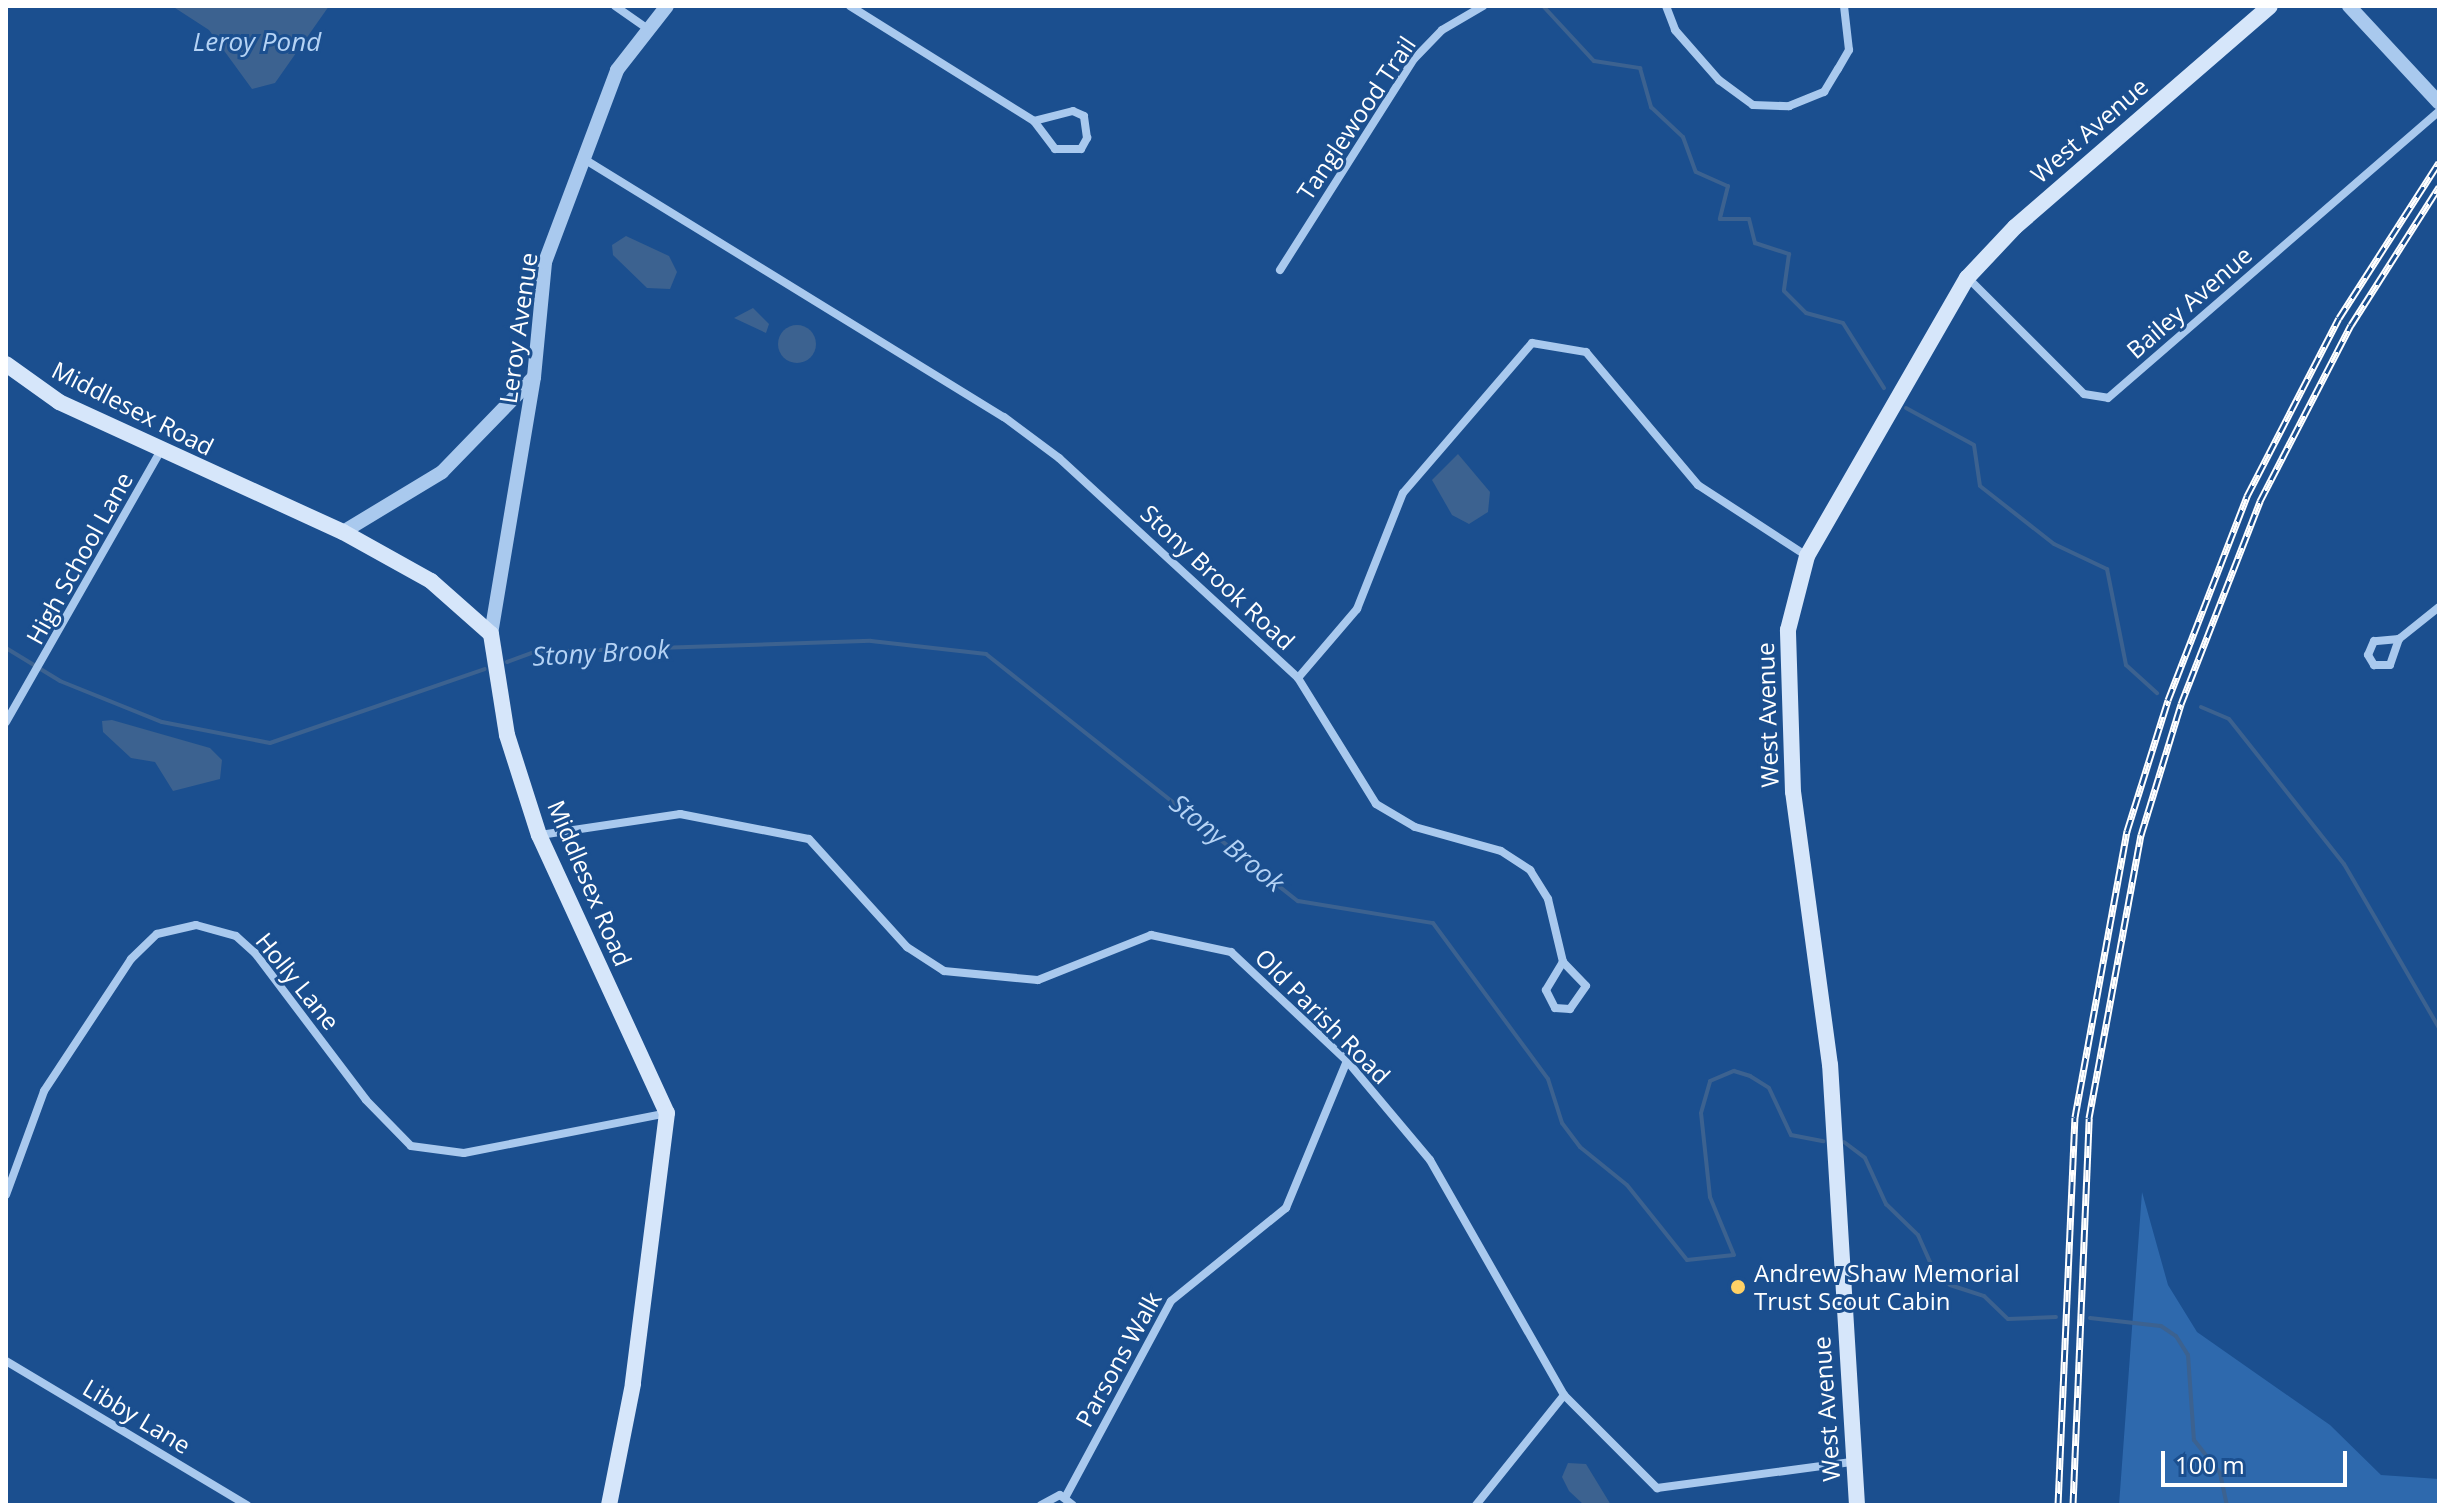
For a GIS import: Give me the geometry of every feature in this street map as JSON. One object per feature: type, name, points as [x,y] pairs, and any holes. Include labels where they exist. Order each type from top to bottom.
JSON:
[{"type":"main road","name":"West Avenue","points":[[1857,1505],[1851,1462],[1830,1065],[1793,792],[1788,630],[1807,556],[1967,278],[2015,227],[2270,6]]},
{"type":"main road","name":"Middlesex Road","points":[[6,364],[59,402],[160,452],[343,532],[431,581],[491,634],[507,735],[539,835],[667,1113]]},
{"type":"main road","points":[[609,1505],[633,1384],[667,1113]]},
{"type":"street","points":[[615,6],[646,28]]},
{"type":"street","name":"Leroy Avenue","points":[[491,634],[534,377],[545,262],[617,70],[646,28],[667,6]]},
{"type":"street","points":[[850,6],[1034,121],[1055,149],[1081,149],[1087,138],[1084,116],[1073,111],[1034,121]]},
{"type":"street","name":"Tanglewood Trail","points":[[1280,270],[1414,59],[1442,30],[1483,6]]},
{"type":"street","points":[[1666,6],[1675,30],[1719,80],[1753,105],[1789,106],[1824,92],[1849,50],[1844,6]]},
{"type":"street","points":[[2349,6],[2439,103]]},
{"type":"street","name":"Bailey Avenue","points":[[1967,278],[2084,394],[2108,398],[2439,111]]},
{"type":"street","name":"Stony Brook Road","points":[[584,159],[1004,417],[1099,493],[1298,678],[1357,609],[1403,493],[1532,343],[1586,352],[1698,485],[1807,556]]},
{"type":"street","points":[[343,532],[442,472],[534,377]]},
{"type":"street","name":"High School Lane","points":[[6,722],[160,452]]},
{"type":"street","points":[[2399,639],[2439,607]]},
{"type":"street","points":[[1298,678],[1376,804],[1425,831],[1516,858],[1548,899],[1563,962],[1587,992],[1570,1009],[1555,1008],[1546,990],[1563,962]]},
{"type":"street","name":"Old Parish Road","points":[[539,835],[680,814],[809,839],[907,947],[944,971],[1038,980],[1151,935],[1231,952],[1347,1061],[1430,1160],[1564,1395],[1657,1488],[1851,1462]]},
{"type":"street","name":"Holly Lane","points":[[6,1195],[44,1091],[131,959],[157,934],[196,925],[236,936],[255,953],[366,1100],[411,1146],[464,1153],[667,1113]]},
{"type":"street","name":"Parsons Walk","points":[[1066,1496],[1171,1301],[1286,1208],[1347,1061]]},
{"type":"street","name":"Libby Lane","points":[[6,1361],[247,1505]]},
{"type":"street","points":[[1476,1505],[1564,1395]]},
{"type":"street","points":[[1041,1505],[1066,1496],[1073,1505]]},
{"type":"shaded area","points":[[2142,1192],[2168,1285],[2197,1332],[2330,1425],[2381,1475],[2439,1479],[2439,1505],[2119,1505]]},
{"type":"water","name":"Leroy Pond","points":[[172,6],[329,6],[275,83],[252,89],[209,30]]},
{"type":"water","points":[[626,236],[669,256],[677,272],[670,289],[647,288],[613,255],[612,245]]},
{"type":"water","points":[[753,308],[769,324],[766,333],[734,318]]},
{"type":"water","points":[[797,325],[810,331],[816,344],[810,357],[797,363],[784,357],[778,344],[784,331]]},
{"type":"water","points":[[1458,454],[1490,492],[1488,512],[1469,524],[1452,515],[1432,480]]},
{"type":"water","points":[[112,720],[210,748],[222,760],[220,779],[173,791],[155,762],[131,758],[103,732],[102,721]]},
{"type":"water","points":[[1568,1463],[1586,1464],[1611,1505],[1584,1505],[1569,1491],[1562,1477]]},
{"type":"waterway","points":[[1543,6],[1594,61],[1640,68],[1651,107],[1683,137],[1696,172],[1728,186],[1720,219],[1749,219],[1755,243],[1789,254],[1784,291],[1806,313],[1843,323],[1884,388]]},
{"type":"waterway","points":[[1906,408],[1974,445],[1980,486],[2054,544],[2107,569],[2126,665],[2157,693]]},
{"type":"waterway","name":"Stony Brook","points":[[507,662],[535,652],[871,641],[986,654],[1298,901],[1433,923],[1548,1079],[1562,1123],[1580,1147],[1627,1185],[1687,1260],[1734,1255],[1710,1197],[1701,1113],[1710,1081],[1734,1071],[1750,1076],[1769,1088],[1791,1135],[1823,1141]]},
{"type":"waterway","name":"Stony Brook","points":[[6,648],[60,681],[162,722],[270,743],[485,669]]},
{"type":"waterway","points":[[2201,707],[2229,719],[2344,864],[2439,1028]]},
{"type":"waterway","name":"Stony Brook","points":[[1844,1142],[1865,1158],[1886,1204],[1918,1235],[1934,1271],[1950,1285],[1984,1296],[2008,1319],[2056,1317]]},
{"type":"waterway","name":"Stony Brook","points":[[2090,1318],[2161,1326],[2176,1336],[2188,1355],[2194,1440],[2220,1473],[2227,1505]]},
{"type":"railway","points":[[2058,1505],[2075,1117],[2127,831],[2168,700],[2247,496],[2339,318],[2439,162]]},
{"type":"railway","points":[[2073,1505],[2089,1118],[2141,835],[2181,704],[2260,501],[2351,325],[2439,187]]},
{"type":"place","name":"Andrew Shaw Memorial Trust Scout Cabin","points":[[1738,1287]]}]
